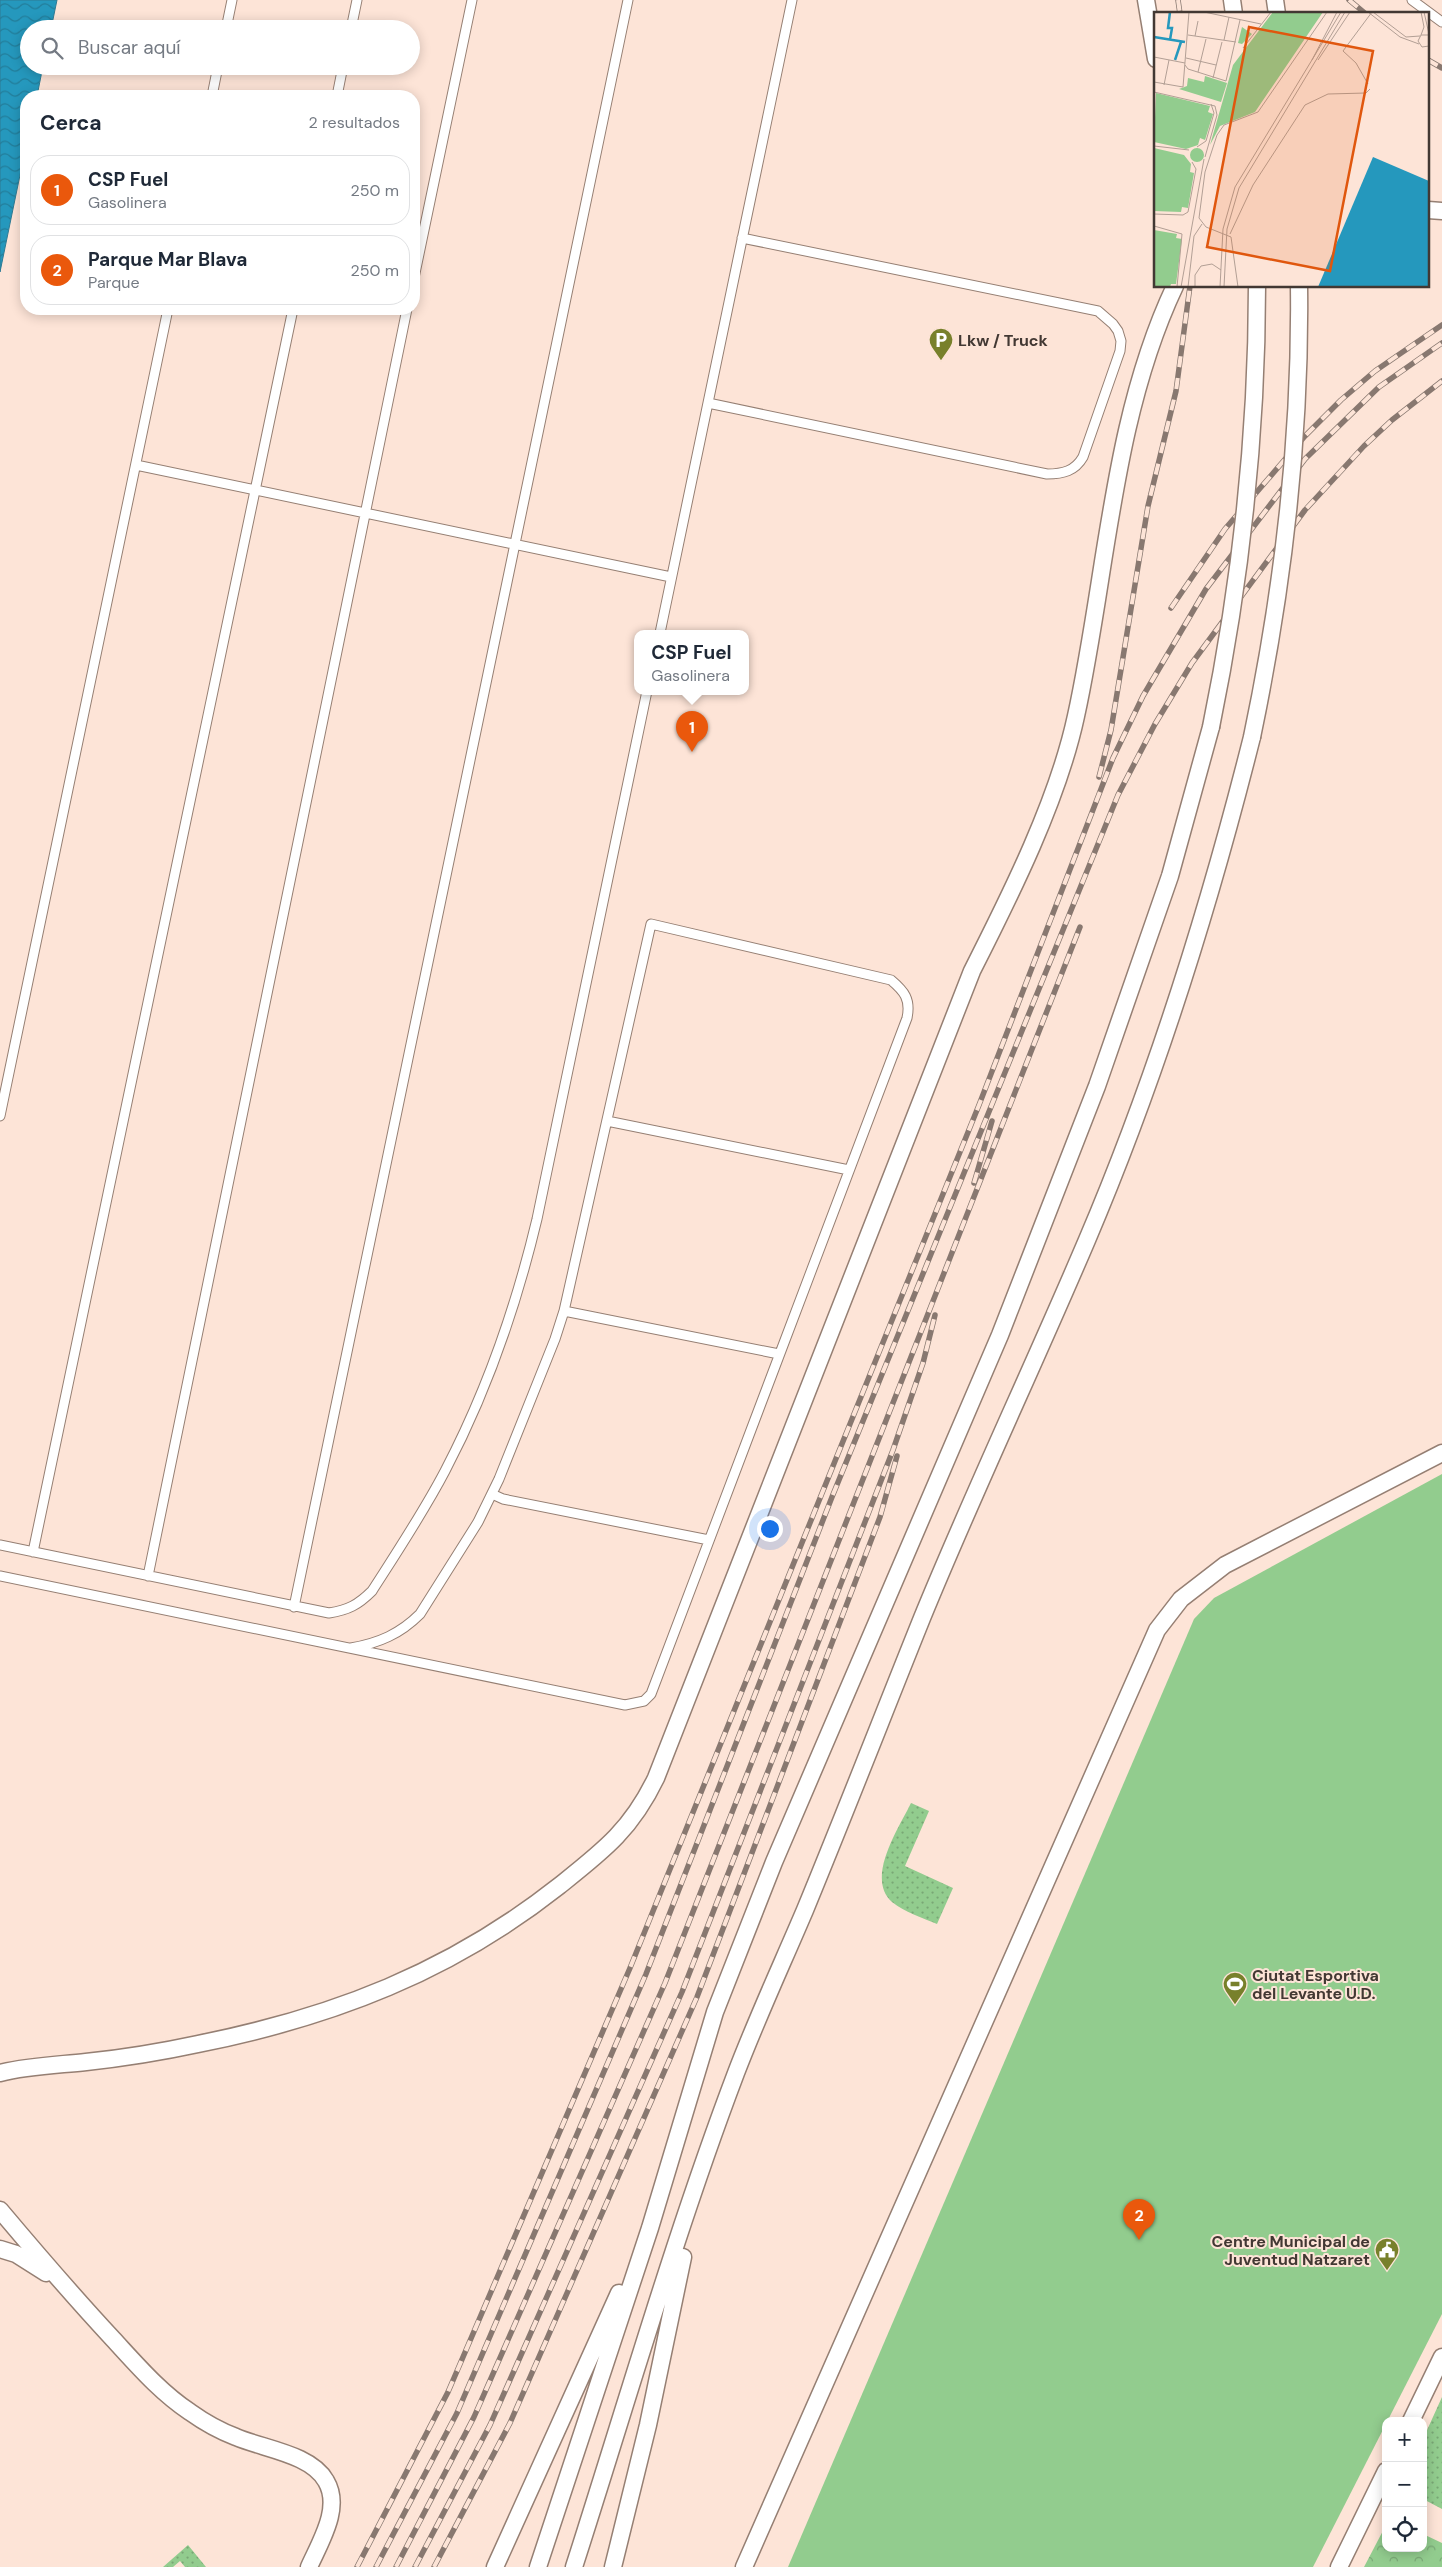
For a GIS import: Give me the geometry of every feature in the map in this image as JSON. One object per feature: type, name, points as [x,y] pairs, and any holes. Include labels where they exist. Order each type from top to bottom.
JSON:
[{"type":"street","points":[[1146,0],[1154,46]]},
{"type":"street","points":[[0,2074],[120,2058],[200,2044],[286,2023],[351,2004],[411,1978],[446,1960],[525,1913],[589,1862],[626,1829],[642,1807],[656,1778],[968,980],[1054,791],[1076,716],[1116,482],[1147,358],[1157,326],[1174,288]]},
{"type":"street","points":[[538,2567],[650,2228],[722,1994],[774,1862],[1000,1335],[1097,1086],[1170,876],[1211,727],[1226,650],[1246,516],[1255,411],[1256,288]]},
{"type":"street","points":[[574,2567],[703,2164],[738,2069],[850,1800],[923,1616],[998,1438],[1088,1239],[1162,1041],[1207,902],[1252,737],[1275,622],[1284,557],[1298,395],[1299,288]]},
{"type":"street","points":[[744,2567],[1156,1630],[1181,1599],[1225,1565],[1442,1453]]},
{"type":"street","points":[[613,2567],[648,2425],[703,2164]]},
{"type":"street","points":[[0,2210],[64,2286],[168,2396],[209,2424],[234,2437],[302,2460],[318,2468],[328,2483],[332,2501],[327,2526],[309,2567]]},
{"type":"street","points":[[496,2567],[571,2397],[650,2228]]},
{"type":"street","points":[[0,2249],[33,2264],[64,2286]]},
{"type":"street","points":[[1413,2417],[1442,2357]]},
{"type":"street","points":[[1338,2567],[1382,2479]]},
{"type":"lane","points":[[228,20],[232,0]]},
{"type":"lane","points":[[353,20],[357,0]]},
{"type":"lane","points":[[420,249],[472,0]]},
{"type":"lane","points":[[294,1607],[628,0]]},
{"type":"lane","points":[[661,630],[792,0]]},
{"type":"lane","points":[[1412,0],[1428,12]]},
{"type":"lane","points":[[1430,13],[1442,22]]},
{"type":"lane","points":[[213,90],[216,75]]},
{"type":"lane","points":[[338,90],[341,75]]},
{"type":"lane","points":[[708,404],[1047,474],[1059,474],[1074,468],[1083,457],[1120,351],[1118,331],[1107,317],[1098,311],[742,238]]},
{"type":"lane","points":[[0,1116],[167,315]]},
{"type":"lane","points":[[34,1552],[292,315]]},
{"type":"lane","points":[[148,1576],[406,315]]},
{"type":"lane","points":[[136,465],[671,578]]},
{"type":"lane","points":[[0,1545],[329,1613],[347,1611],[358,1605],[372,1592],[444,1472],[483,1391],[500,1348],[519,1289],[537,1219],[647,695]]},
{"type":"lane","points":[[0,1576],[626,1705],[635,1704],[650,1694],[907,1018],[910,1006],[905,992],[891,980],[651,924],[564,1311],[555,1339],[492,1494],[457,1559],[420,1614],[408,1626],[375,1644],[351,1648]]},
{"type":"lane","points":[[607,1121],[850,1170]]},
{"type":"lane","points":[[564,1311],[779,1354]]},
{"type":"lane","points":[[492,1494],[503,1499],[709,1540]]},
{"type":"green space","name":"Ciutat Esportiva del Levante U.D.","points":[[1442,1474],[1442,2314],[1389,2417],[1382,2417],[1382,2432],[1313,2567],[788,2567],[1194,1619],[1214,1598]]},
{"type":"green space","points":[[911,1803],[929,1811],[905,1866],[953,1888],[937,1924],[908,1912],[892,1902],[885,1892],[882,1880],[887,1853]]},
{"type":"green space","points":[[1442,2397],[1442,2509],[1427,2501],[1427,2430]]},
{"type":"green space","points":[[1382,2533],[1382,2552],[1427,2552],[1427,2536],[1442,2543],[1442,2567],[1364,2567]]},
{"type":"green space","points":[[188,2545],[206,2567],[185,2567],[180,2561],[173,2567],[163,2567]]},
{"type":"water","points":[[0,0],[57,0],[53,20],[20,20],[20,75],[41,75],[38,90],[20,90],[20,175],[0,272]]},
{"type":"railway","points":[[1178,0],[1180,12]]},
{"type":"railway","points":[[1349,0],[1364,12]]},
{"type":"railway","points":[[1430,61],[1442,68]]},
{"type":"railway","points":[[1099,777],[1111,730],[1148,506],[1176,391],[1190,288]]},
{"type":"railway","points":[[1171,608],[1225,529],[1305,436],[1341,400],[1375,371],[1442,325]]},
{"type":"railway","points":[[357,2567],[448,2392],[630,1968],[979,1105],[1113,758],[1143,696],[1206,589],[1305,459],[1379,387],[1442,343]]},
{"type":"railway","points":[[376,2567],[457,2413],[646,1974],[832,1497],[1118,795],[1155,724],[1192,663],[1305,510],[1364,446],[1392,420],[1442,381]]},
{"type":"railway","points":[[396,2567],[474,2417],[665,1983],[1080,927]]},
{"type":"railway","points":[[974,1183],[992,1121]]},
{"type":"railway","points":[[415,2567],[490,2425],[682,1992],[893,1450],[923,1363],[935,1315]]},
{"type":"railway","points":[[434,2567],[510,2423],[697,1997],[880,1517],[897,1456]]},
{"type":"place","name":"Lkw / Truck","points":[[941,361]]},
{"type":"place","name":"CSP Fuel","points":[[692,752]]},
{"type":"place","name":"Ciutat Esportiva del Levante U.D.","points":[[1235,2005]]},
{"type":"place","name":"Parque Mar Blava","points":[[1139,2240]]},
{"type":"place","name":"Centre Municipal de Juventud Natzaret","points":[[1387,2271]]}]
